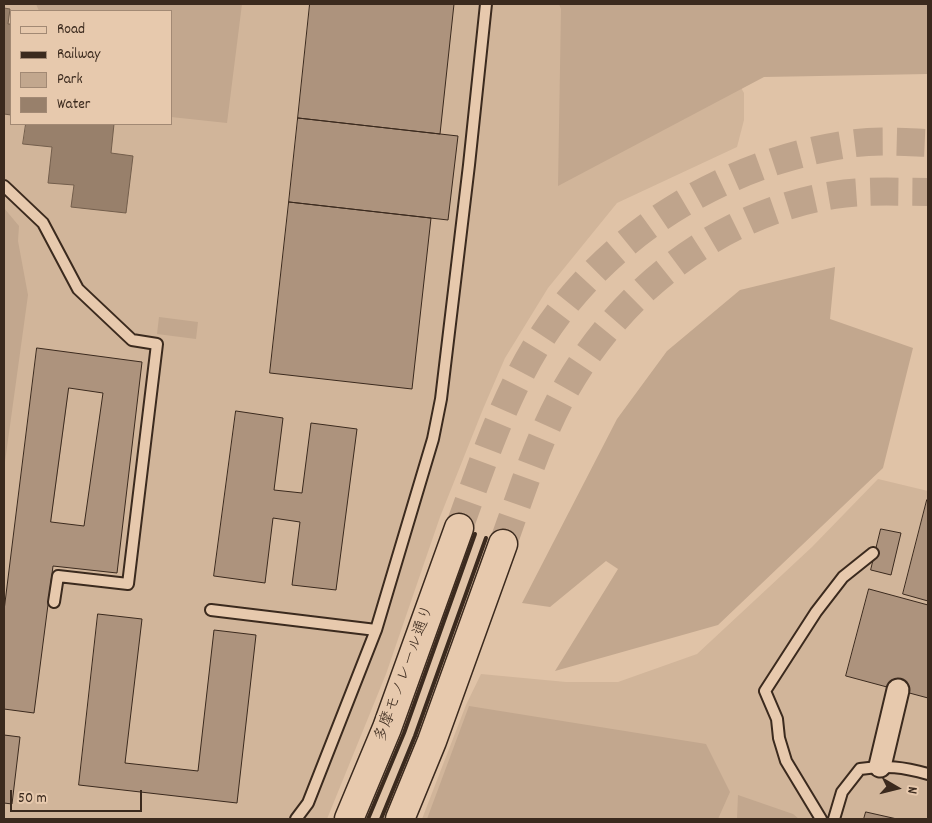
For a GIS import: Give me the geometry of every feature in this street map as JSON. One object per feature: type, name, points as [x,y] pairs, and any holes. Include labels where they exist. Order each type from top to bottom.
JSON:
[{"type":"main road","name":"多摩モノレール通り","points":[[349,819],[387,728],[459,528]]},
{"type":"main road","points":[[400,819],[432,741],[503,544]]},
{"type":"street","points":[[880,766],[898,690]]},
{"type":"lane","points":[[296,819],[308,803],[376,630],[434,439],[441,399],[469,165],[486,4]]},
{"type":"lane","points":[[4,186],[43,223],[78,289],[132,340],[157,344],[128,589],[58,576],[54,602]]},
{"type":"lane","points":[[821,819],[786,761],[776,719],[765,691],[816,612],[844,577],[873,553]]},
{"type":"lane","points":[[211,610],[376,630]]},
{"type":"lane","points":[[834,819],[842,792],[860,768],[880,766],[905,768],[928,774]]},
{"type":"shaded area","points":[[4,4],[694,4],[744,93],[744,120],[737,147],[617,203],[548,288],[505,358],[440,517],[386,674],[327,819],[4,819]]},
{"type":"shaded area","points":[[878,479],[928,491],[928,819],[422,819],[466,705],[481,674],[566,682],[618,682],[697,654],[812,547]]},
{"type":"green space","points":[[36,4],[242,4],[227,123],[172,117],[172,10],[39,10]]},
{"type":"green space","points":[[559,4],[928,4],[928,74],[764,77],[558,186],[561,9]]},
{"type":"green space","points":[[4,208],[19,226],[18,241],[28,295],[4,469]]},
{"type":"green space","points":[[835,267],[830,319],[913,348],[883,468],[718,625],[555,671],[618,569],[606,561],[550,607],[522,603],[617,419],[667,351],[740,290]]},
{"type":"green space","points":[[159,317],[198,322],[196,339],[157,334]]},
{"type":"green space","points":[[469,706],[706,744],[730,792],[718,819],[427,819]]},
{"type":"green space","points":[[738,795],[793,814],[799,819],[737,819]]},
{"type":"water","points":[[4,8],[10,9],[8,24],[10,24],[10,115],[4,114]]},
{"type":"water","points":[[26,125],[114,125],[111,153],[133,156],[126,213],[71,207],[74,185],[48,183],[52,147],[23,144]]},
{"type":"building","points":[[310,4],[454,4],[440,134],[298,118]]},
{"type":"building","points":[[298,118],[458,136],[448,220],[289,202]]},
{"type":"building","points":[[289,202],[431,218],[412,389],[270,373]]},
{"type":"building","points":[[37,348],[142,362],[117,573],[53,566],[34,713],[4,709],[4,611]],"holes":[[[69,388],[103,393],[84,526],[51,522]]]},
{"type":"building","points":[[236,411],[283,418],[274,490],[302,493],[311,423],[357,429],[336,590],[292,585],[300,522],[273,518],[265,583],[214,576]]},
{"type":"building","points":[[928,501],[928,601],[903,594]]},
{"type":"building","points":[[881,529],[901,533],[891,575],[871,570]]},
{"type":"building","points":[[869,589],[928,605],[928,698],[846,676]]},
{"type":"building","points":[[98,614],[142,619],[125,763],[198,771],[214,630],[256,635],[237,803],[79,785]]},
{"type":"building","points":[[4,735],[20,737],[12,804],[4,803]]},
{"type":"building","points":[[866,812],[897,819],[864,819]]},
{"type":"tunnel","points":[[459,528],[496,428],[530,357],[544,334],[572,297],[603,263],[638,233],[676,207],[717,185],[759,167],[804,153],[859,143],[928,143]]},
{"type":"tunnel","points":[[503,544],[539,444],[567,387],[590,351],[616,318],[646,288],[679,261],[715,238],[752,219],[792,204],[857,192],[928,192]]},
{"type":"railway","points":[[368,819],[404,733],[475,534]]},
{"type":"railway","points":[[381,819],[415,736],[486,538]]}]
